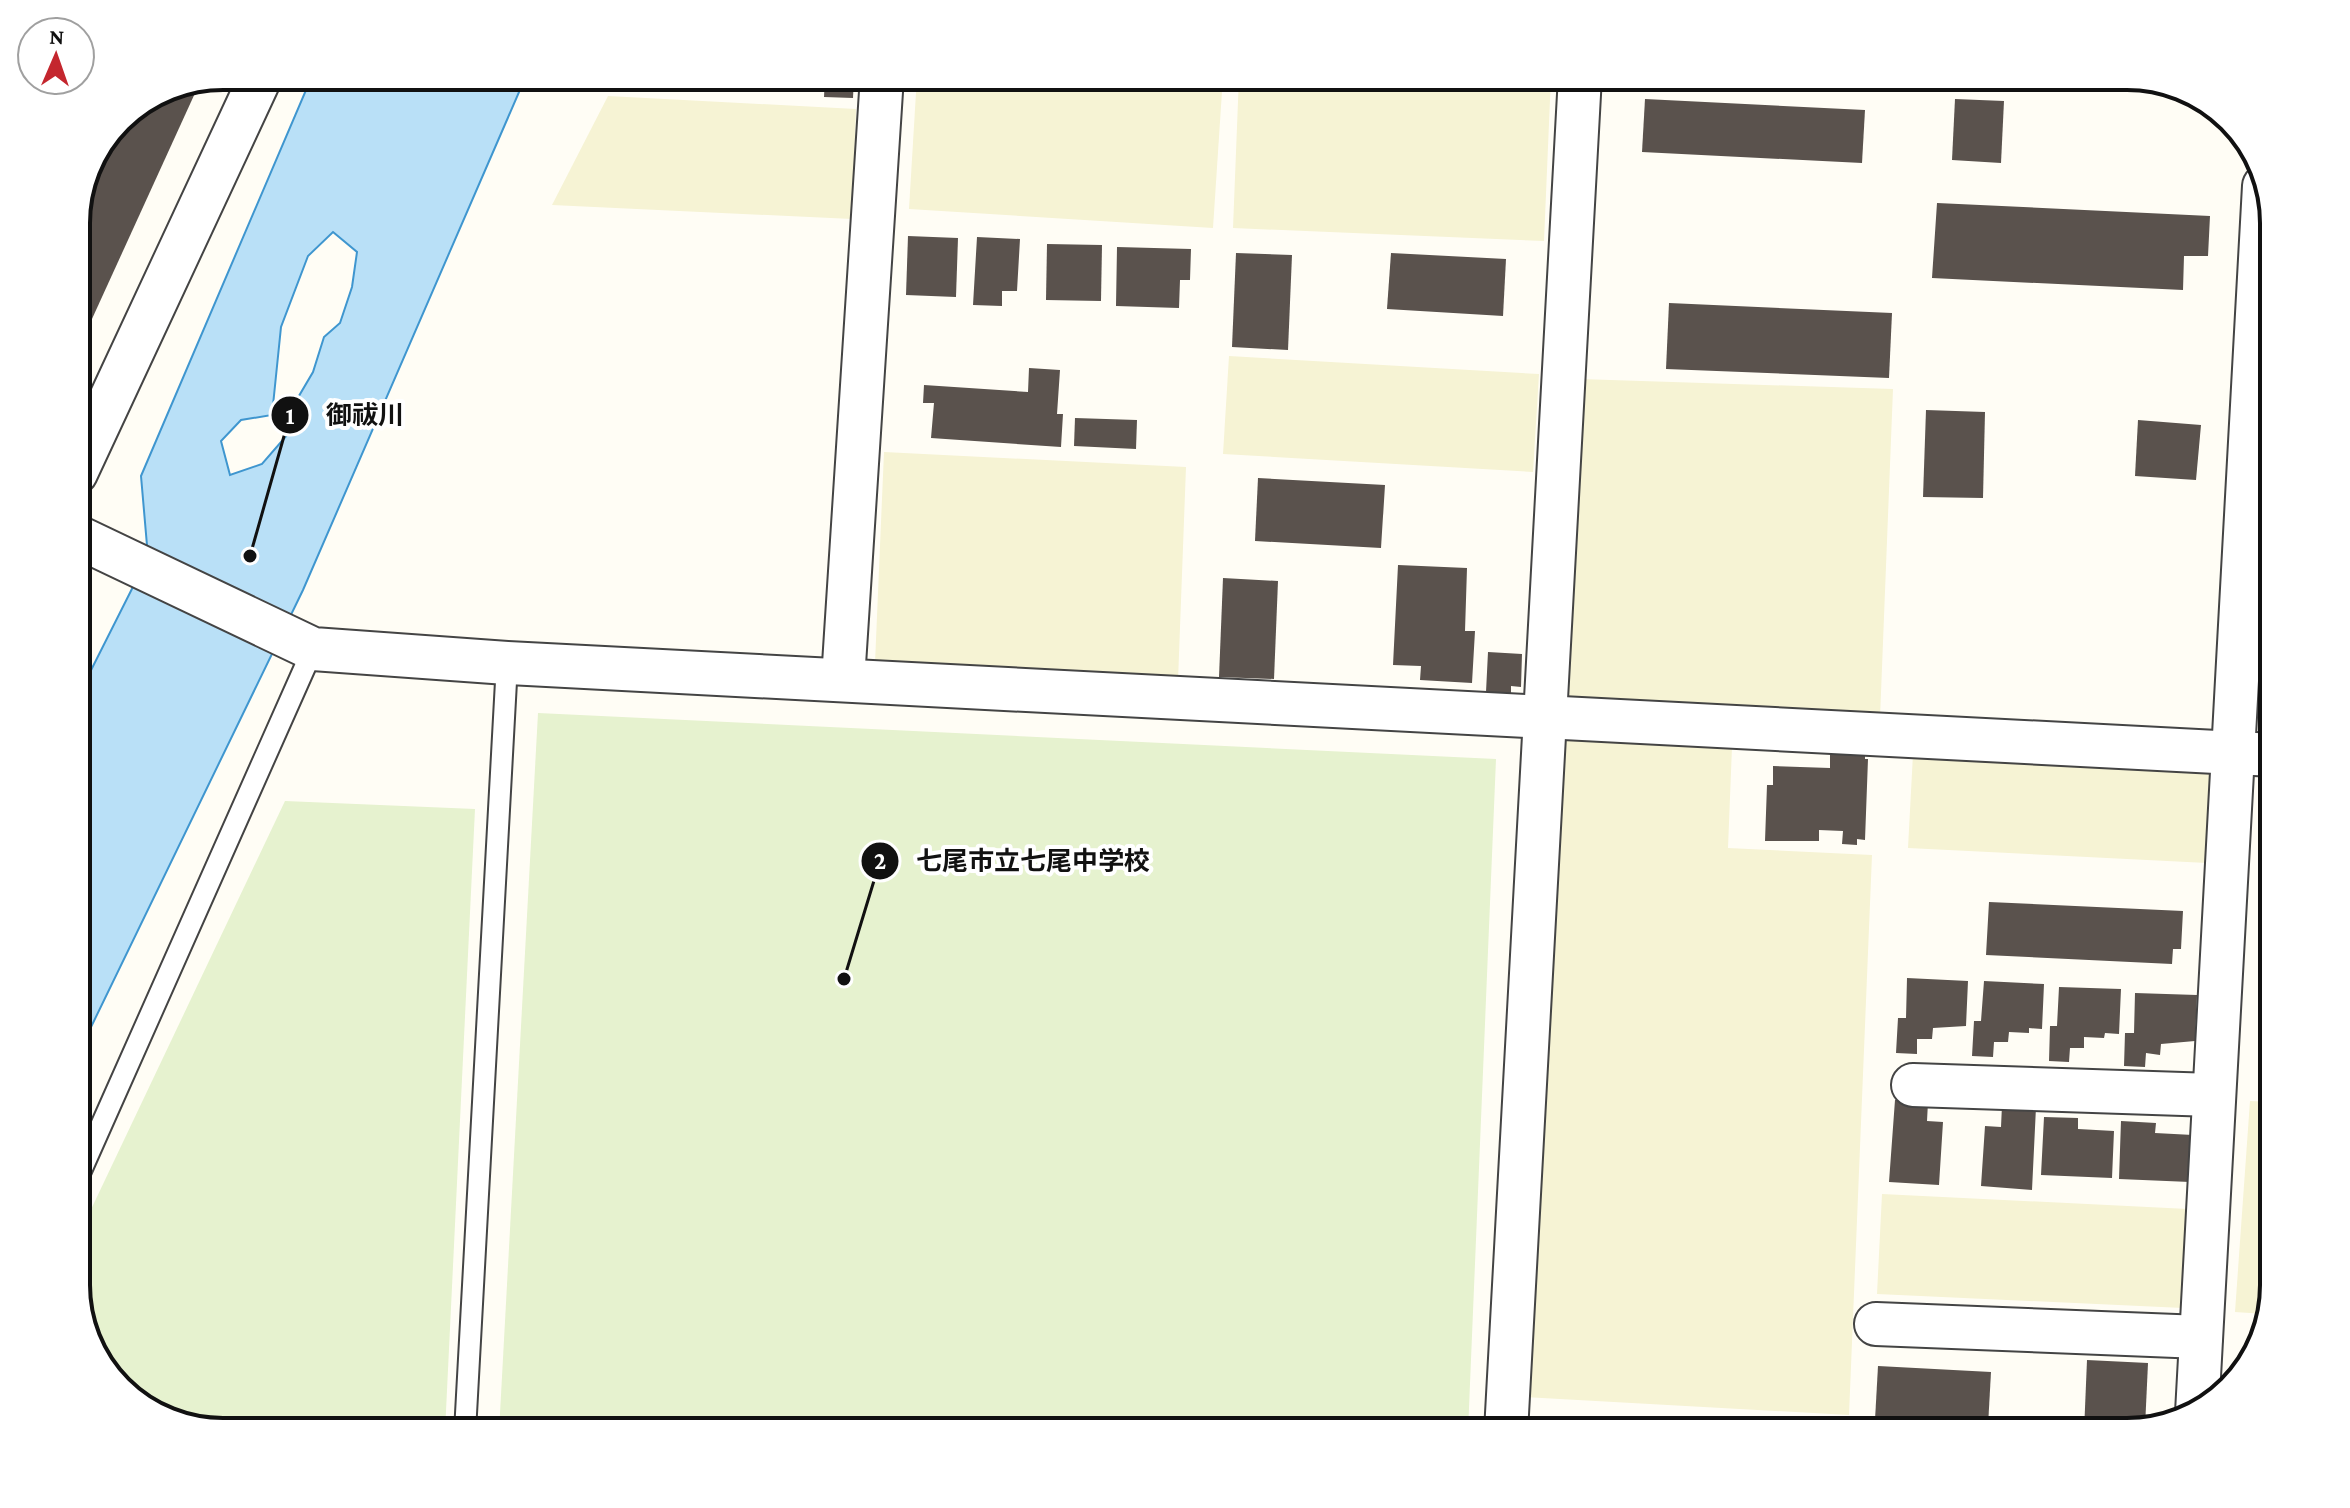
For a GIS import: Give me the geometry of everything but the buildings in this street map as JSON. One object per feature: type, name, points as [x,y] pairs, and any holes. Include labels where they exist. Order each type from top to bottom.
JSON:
[{"type":"street","points":[[90,443],[254,90]]},
{"type":"street","points":[[843,680],[881,90]]},
{"type":"street","points":[[1507,1418],[1579,90]]},
{"type":"street","points":[[2198,1398],[2260,259]]},
{"type":"street","points":[[90,543],[313,649],[507,663],[2260,754]]},
{"type":"street","points":[[1913,1085],[2213,1095]]},
{"type":"street","points":[[1876,1324],[2201,1337]]},
{"type":"lane","points":[[90,1151],[313,649]]},
{"type":"lane","points":[[466,1418],[507,663]]},
{"type":"shaded area","points":[[916,90],[1222,90],[1213,228],[909,209]]},
{"type":"shaded area","points":[[1238,90],[1550,90],[1544,241],[1233,228]]},
{"type":"shaded area","points":[[608,96],[856,109],[852,219],[552,205]]},
{"type":"shaded area","points":[[1229,356],[1539,374],[1533,472],[1223,454]]},
{"type":"shaded area","points":[[1580,379],[1893,389],[1880,718],[1562,702]]},
{"type":"shaded area","points":[[884,452],[1186,467],[1178,681],[875,663]]},
{"type":"shaded area","points":[[1564,740],[1732,747],[1728,848],[1872,855],[1849,1415],[1524,1397]]},
{"type":"shaded area","points":[[1913,754],[2211,768],[2207,863],[1908,848]]},
{"type":"shaded area","points":[[2250,1101],[2260,1101],[2259,1303],[2257,1313],[2235,1312]]},
{"type":"shaded area","points":[[1882,1194],[2188,1209],[2183,1308],[1877,1294]]},
{"type":"green space","points":[[538,713],[1496,759],[1469,1418],[500,1418]]},
{"type":"green space","points":[[285,801],[475,809],[446,1418],[205,1417],[149,1396],[123,1373],[100,1336],[90,1294],[90,1212]]},
{"type":"water","points":[[306,90],[520,90],[303,590],[90,1029],[90,672],[148,557],[141,476]],"holes":[[[333,232],[357,252],[352,287],[340,323],[324,337],[313,372],[296,401],[288,434],[262,464],[230,475],[221,441],[241,420],[272,415],[281,327],[308,256]]]},
{"type":"place","name":"御祓川","points":[[250,556]]},
{"type":"place","name":"七尾市立七尾中学校","points":[[844,979]]}]
